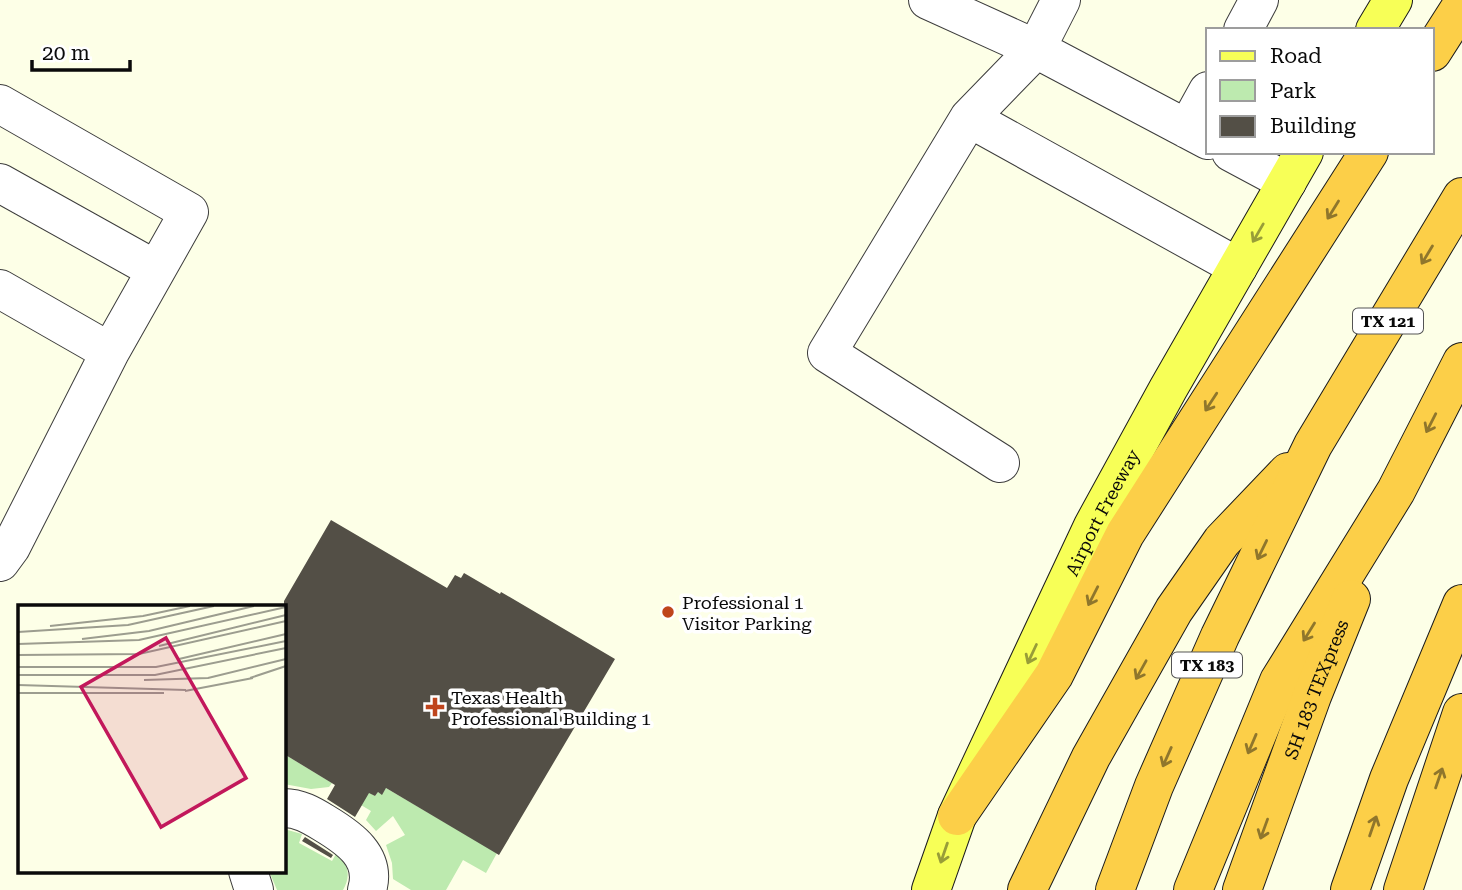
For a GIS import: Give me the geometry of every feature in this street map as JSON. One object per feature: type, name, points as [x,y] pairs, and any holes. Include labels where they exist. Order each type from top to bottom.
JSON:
[{"type":"highway","points":[[1434,49],[1462,5]]},
{"type":"highway","points":[[957,816],[1054,675],[1125,534],[1368,154]]},
{"type":"highway","name":"TX 121","points":[[1313,445],[1462,197]]},
{"type":"highway","points":[[1192,890],[1279,681],[1396,491],[1462,362]]},
{"type":"highway","points":[[1027,890],[1091,757],[1174,610],[1222,541],[1313,445]]},
{"type":"highway","name":"TX 183","points":[[1115,890],[1154,786],[1220,636],[1313,445]]},
{"type":"highway","name":"SH 183 TEXpress","points":[[1242,890],[1312,696],[1396,491]]},
{"type":"highway","points":[[1350,890],[1389,779],[1462,604]]},
{"type":"highway","points":[[1404,890],[1462,713]]},
{"type":"main road","points":[[1376,28],[1392,0]]},
{"type":"main road","name":"Airport Freeway","points":[[931,890],[957,816],[1093,526],[1295,167]]},
{"type":"lane","points":[[928,0],[1036,49],[1198,134],[1206,100]]},
{"type":"lane","points":[[1000,463],[827,354],[969,118],[1036,49],[1061,0]]},
{"type":"lane","points":[[1244,28],[1259,0]]},
{"type":"lane","points":[[0,104],[189,212],[4,550]]},
{"type":"lane","points":[[969,118],[1238,267]]},
{"type":"lane","points":[[1240,154],[1295,167]]},
{"type":"lane","points":[[0,183],[156,270]]},
{"type":"lane","points":[[0,289],[110,352]]},
{"type":"lane","points":[[285,808],[308,814],[350,839],[367,862],[367,890]]},
{"type":"lane","points":[[248,872],[254,890]]},
{"type":"green space","points":[[285,755],[332,783],[329,787],[311,789],[285,784]]},
{"type":"green space","points":[[386,788],[497,853],[486,873],[463,860],[446,890],[411,890],[393,879],[392,863],[386,845],[405,835],[393,816],[376,831],[366,820],[371,811],[361,805],[368,792],[375,796],[378,792],[382,794]]},
{"type":"green space","points":[[285,829],[302,834],[299,843],[332,861],[336,854],[347,870],[343,890],[277,890],[269,872],[285,872]]},
{"type":"building","name":"Texas Health Professional Building 1","points":[[331,520],[447,588],[455,575],[461,578],[464,573],[615,659],[499,855],[386,788],[382,795],[378,792],[375,796],[369,793],[355,817],[327,799],[335,785],[285,755],[284,601]]},
{"type":"building","points":[[305,837],[333,855],[331,858],[302,841]]},
{"type":"place","name":"Professional 1 Visitor Parking","points":[[668,612]]},
{"type":"place","name":"Texas Health Professional Building 1","points":[[435,707]]}]
